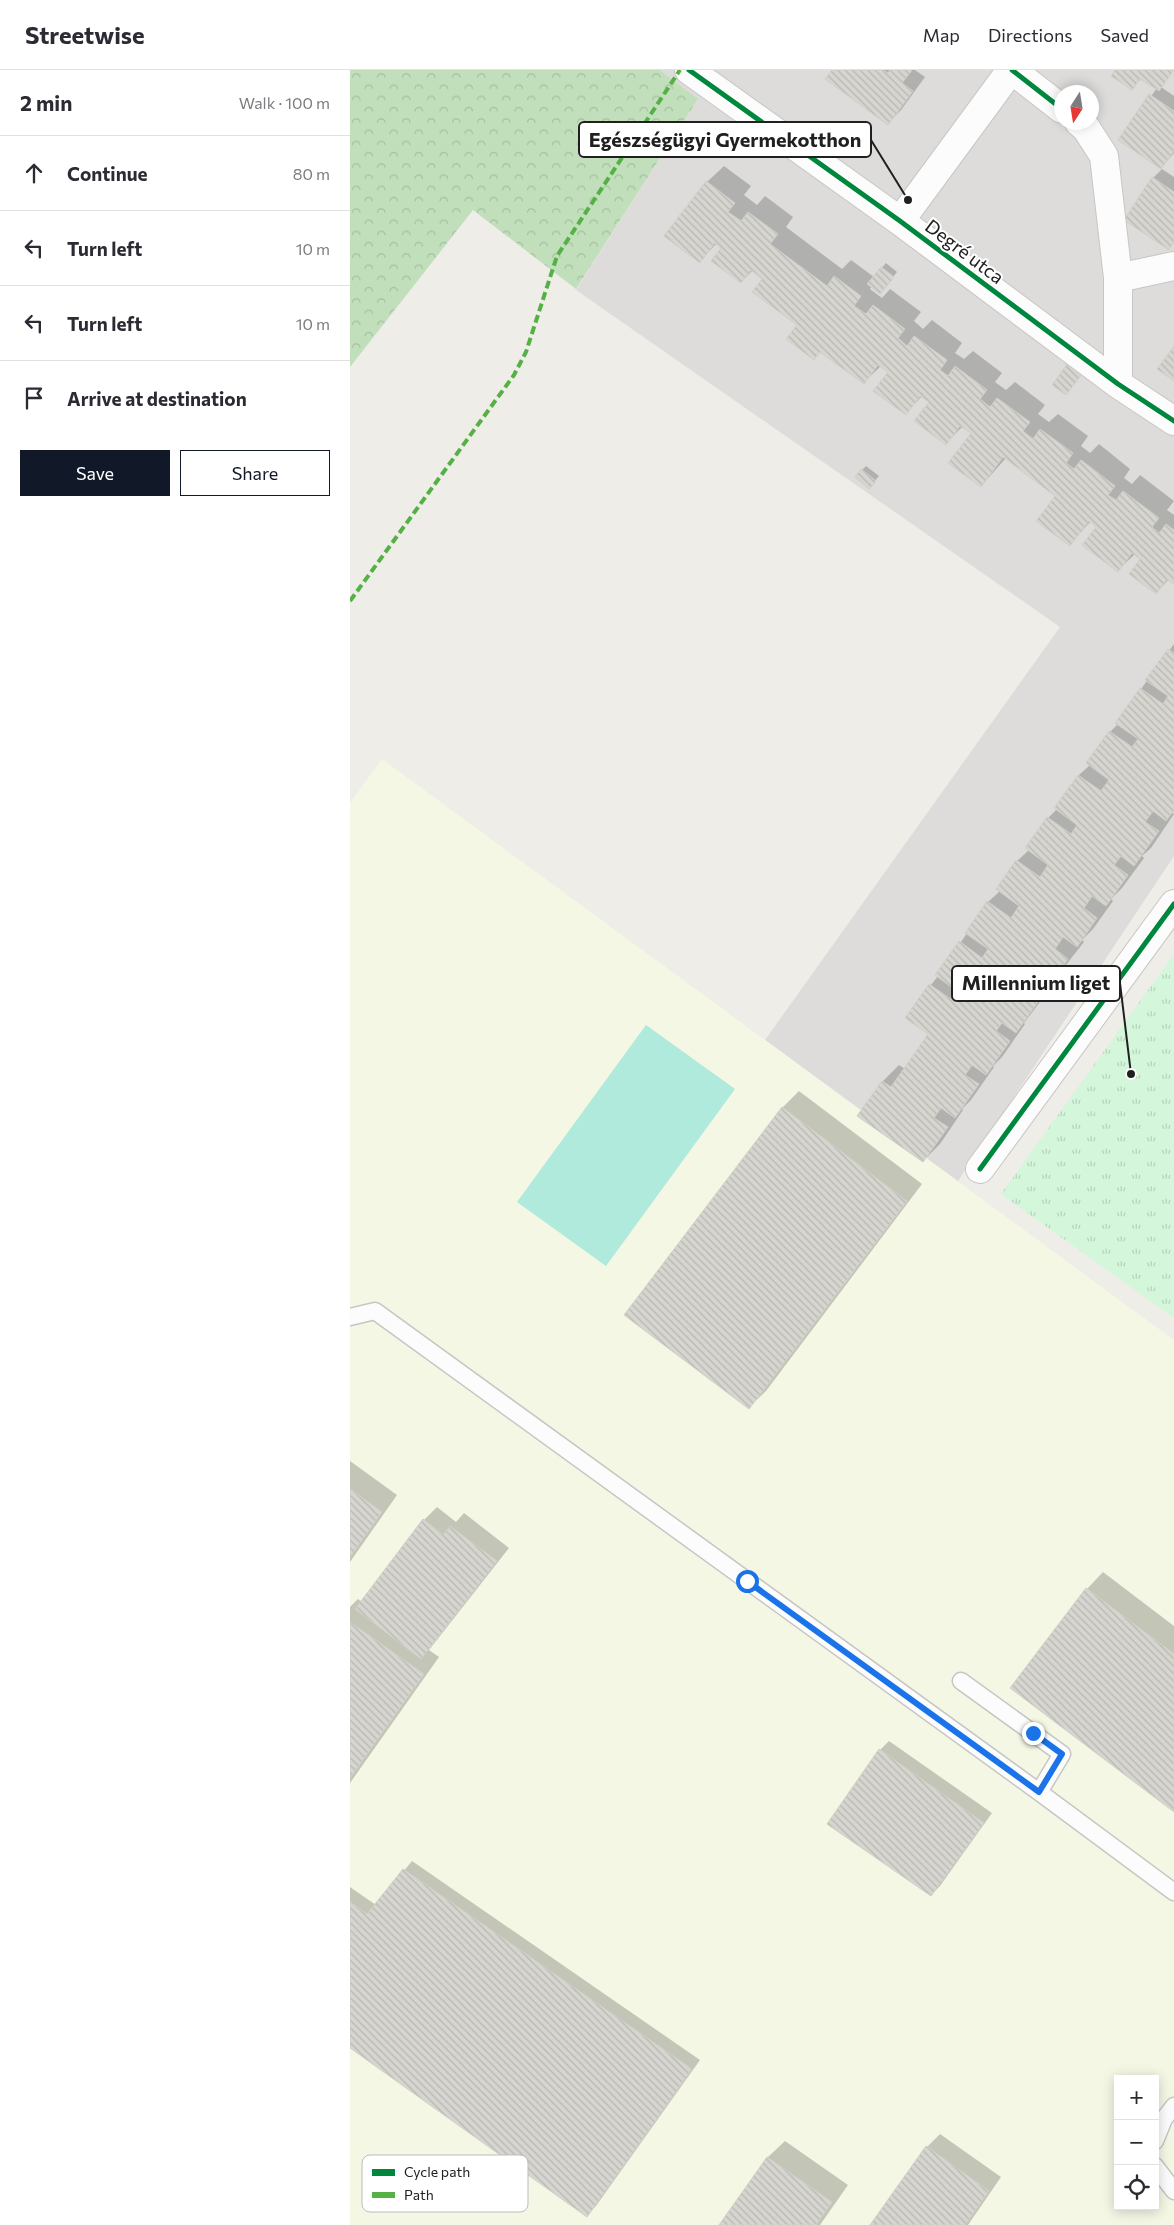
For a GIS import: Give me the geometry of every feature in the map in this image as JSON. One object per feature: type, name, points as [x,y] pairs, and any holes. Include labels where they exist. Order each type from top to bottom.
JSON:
[{"type":"street","name":"Degré utca","points":[[689,70],[900,221],[1118,384],[1174,421]]},
{"type":"street","points":[[900,221],[1011,70],[1054,103]]},
{"type":"street","points":[[1087,130],[1104,156],[1118,278],[1118,384]]},
{"type":"street","points":[[1118,278],[1174,266]]},
{"type":"street","points":[[980,1169],[1174,904]]},
{"type":"lane","points":[[350,1316],[375,1311],[1174,1892]]},
{"type":"lane","points":[[961,1681],[1062,1754],[1039,1792]]},
{"type":"lane","points":[[1159,2131],[1164,2119],[1174,2106]]},
{"type":"lane","points":[[1159,2171],[1174,2191]]},
{"type":"shaded area","points":[[660,70],[1174,70],[1174,856],[958,1181],[765,1040],[1060,627],[576,290],[698,99]]},
{"type":"shaded area","points":[[382,759],[1174,1340],[1174,2225],[350,2225],[350,803]]},
{"type":"green space","points":[[350,70],[660,70],[698,99],[576,289],[473,210],[350,367]]},
{"type":"green space","points":[[1174,954],[1174,1318],[1001,1194]]},
{"type":"green space","points":[[646,1025],[735,1089],[606,1266],[517,1202]]},
{"type":"building","points":[[832,70],[883,70],[888,73],[890,70],[912,70],[902,83],[913,91],[888,125],[825,79]]},
{"type":"building","points":[[1115,70],[1174,70],[1159,91],[1140,79],[1132,90],[1111,76]]},
{"type":"building","points":[[1149,94],[1174,111],[1174,151],[1161,169],[1118,140]]},
{"type":"building","points":[[1152,177],[1174,192],[1174,242],[1169,250],[1124,220]]},
{"type":"building","points":[[706,181],[735,203],[728,212],[741,221],[748,212],[778,234],[770,244],[827,286],[834,276],[861,296],[854,306],[866,314],[873,305],[905,329],[898,338],[907,346],[914,336],[947,360],[940,370],[948,376],[955,366],[987,390],[980,399],[990,407],[997,398],[1030,422],[1023,431],[1033,439],[1040,429],[1073,453],[1066,463],[1074,469],[1081,460],[1115,486],[1108,495],[1116,500],[1123,491],[1159,518],[1152,527],[1159,533],[1166,524],[1174,530],[1174,585],[1167,579],[1156,594],[1129,574],[1140,559],[1132,553],[1118,572],[1082,545],[1096,527],[1089,521],[1070,546],[1036,521],[1055,496],[1003,457],[981,487],[948,463],[971,433],[960,426],[946,445],[914,421],[929,402],[920,396],[906,415],[873,391],[888,372],[878,365],[864,384],[820,352],[814,360],[786,339],[797,325],[752,292],[762,279],[751,270],[741,283],[711,261],[721,248],[715,243],[700,263],[664,236]]},
{"type":"building","points":[[881,267],[894,277],[880,294],[867,284]]},
{"type":"building","points":[[1174,346],[1174,381],[1157,369]]},
{"type":"building","points":[[1068,363],[1082,374],[1066,395],[1052,385]]},
{"type":"building","points":[[861,469],[876,481],[869,489],[855,477]]},
{"type":"building","points":[[1168,649],[1174,653],[1174,810],[1166,821],[1153,811],[1145,822],[1159,831],[1134,866],[1121,856],[1114,865],[1128,875],[1106,906],[1092,896],[1084,908],[1097,918],[1077,947],[1063,937],[1055,949],[1068,959],[1046,990],[1032,980],[1026,989],[1040,999],[1016,1033],[1002,1023],[996,1031],[1010,1041],[986,1075],[972,1065],[965,1075],[979,1084],[955,1118],[941,1108],[934,1118],[948,1127],[923,1162],[857,1116],[882,1081],[891,1087],[928,1034],[905,1018],[929,984],[952,1000],[958,992],[935,975],[959,941],[982,958],[988,949],[965,933],[987,901],[1011,918],[1019,906],[996,889],[1016,860],[1040,877],[1048,865],[1025,848],[1047,817],[1071,834],[1077,825],[1054,808],[1078,775],[1101,791],[1109,780],[1086,763],[1109,731],[1132,747],[1138,739],[1115,723],[1140,688],[1163,704],[1168,696],[1145,680]]},
{"type":"building","points":[[782,1107],[907,1201],[749,1409],[624,1315]]},
{"type":"building","points":[[350,1489],[382,1512],[350,1557]]},
{"type":"building","points":[[423,1519],[443,1535],[450,1526],[497,1561],[421,1659],[355,1609]]},
{"type":"building","points":[[1086,1588],[1174,1654],[1174,1812],[1010,1688]]},
{"type":"building","points":[[350,1622],[424,1674],[350,1778]]},
{"type":"building","points":[[879,1749],[984,1823],[931,1896],[827,1824]]},
{"type":"building","points":[[403,1869],[692,2069],[587,2217],[528,2175],[528,2155],[500,2155],[350,2048],[350,1902],[367,1914]]},
{"type":"building","points":[[350,1902],[367,1914],[350,1939]]},
{"type":"building","points":[[926,2146],[989,2191],[965,2225],[870,2225]]},
{"type":"building","points":[[767,2157],[832,2202],[816,2225],[719,2225]]},
{"type":"marked path","points":[[350,601],[514,375],[526,352],[557,256],[680,70]]},
{"type":"cycle path","points":[[689,70],[900,221],[1118,384],[1174,421]]},
{"type":"cycle path","points":[[1012,70],[1054,103]]},
{"type":"cycle path","points":[[980,1169],[1174,904]]},
{"type":"place","name":"Egészségügyi Gyermekotthon","points":[[908,200]]},
{"type":"place","name":"Millennium liget","points":[[1131,1074]]},
{"type":"route","points":[[747,1581],[1039,1792],[1062,1754],[1033,1733]]}]
